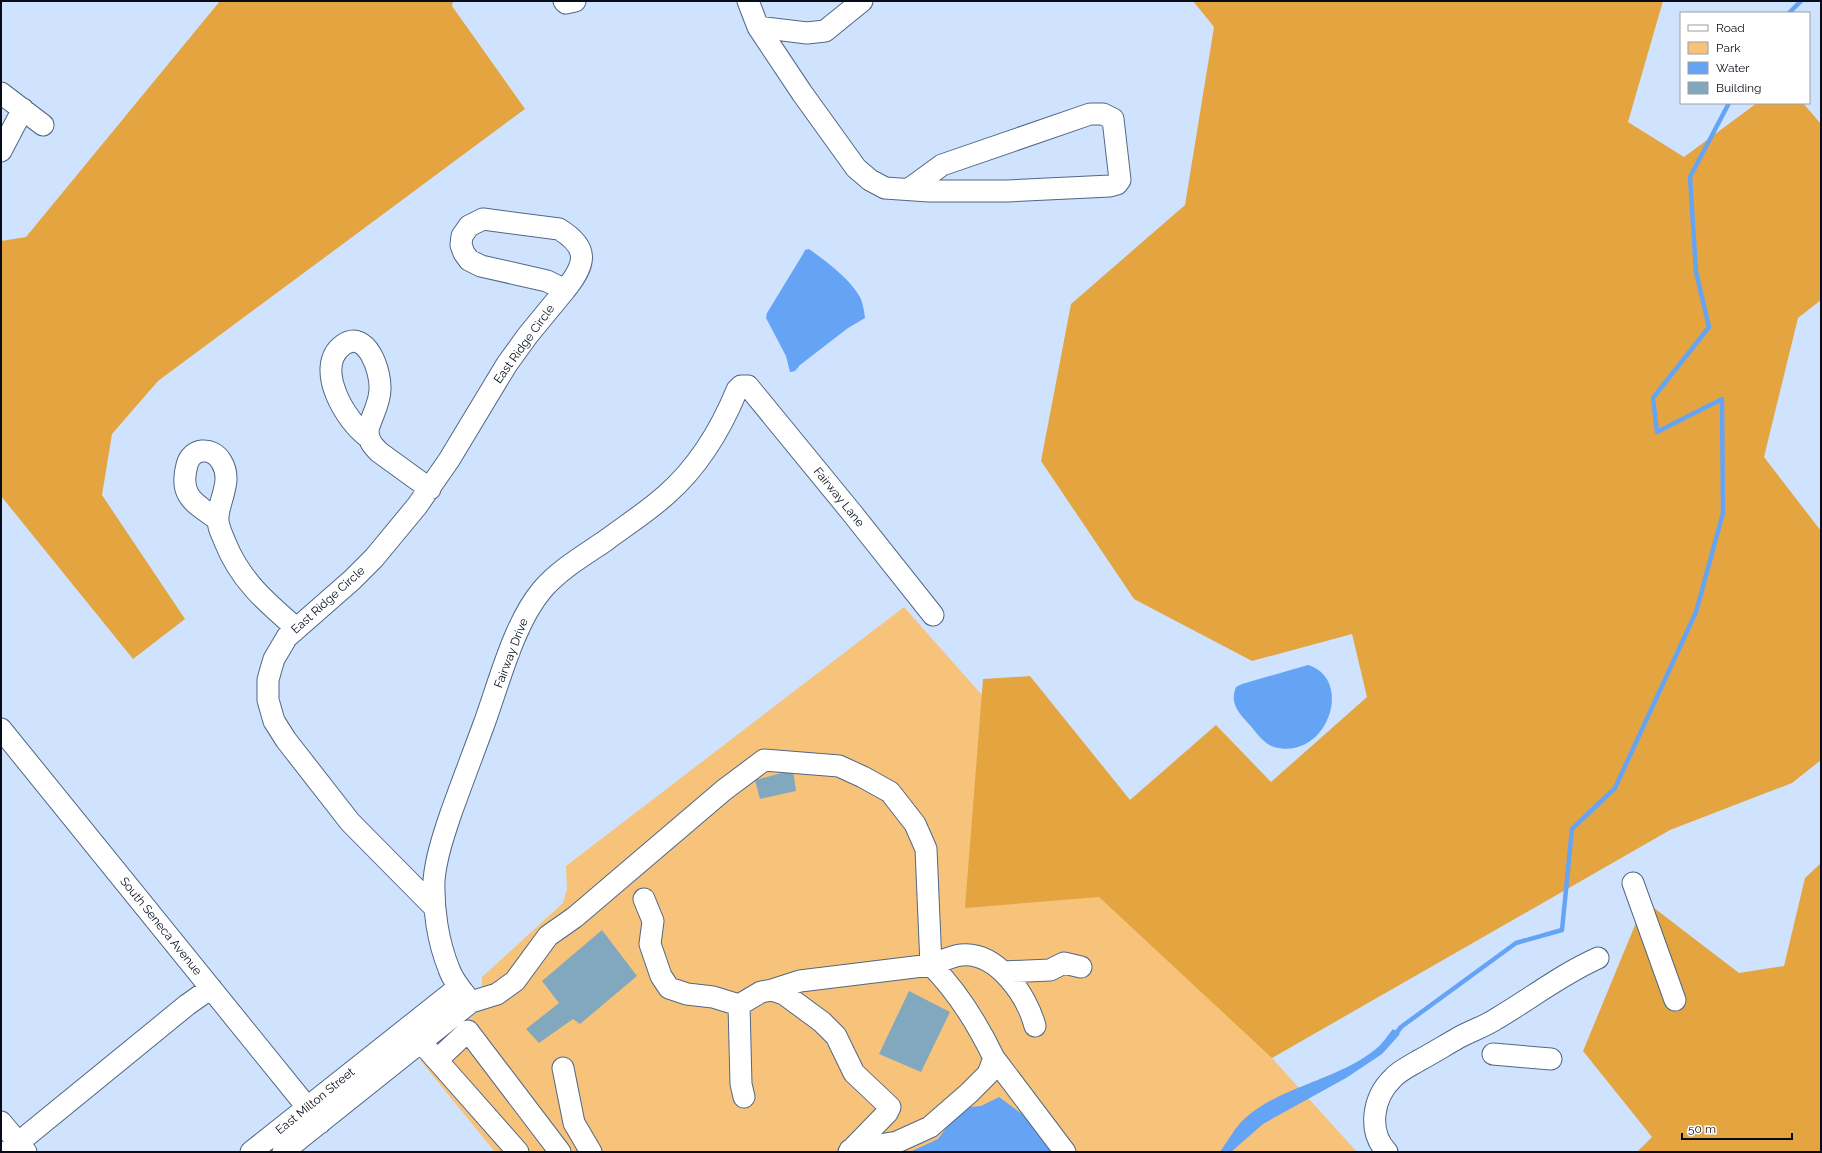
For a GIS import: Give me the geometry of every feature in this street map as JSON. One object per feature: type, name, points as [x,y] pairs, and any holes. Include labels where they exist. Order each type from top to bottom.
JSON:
[{"type":"street","points":[[564,1],[566,3],[575,1]]},
{"type":"street","points":[[748,1],[758,27],[802,93],[856,168],[870,180],[885,188],[909,189],[1008,191],[1110,186],[1117,184],[1120,180],[1113,119],[1103,114],[1090,114],[942,165],[909,189]]},
{"type":"street","points":[[758,27],[807,33],[825,31],[862,1]]},
{"type":"street","points":[[1,93],[43,125]]},
{"type":"street","points":[[1,151],[23,109]]},
{"type":"street","name":"East Ridge Circle","points":[[435,908],[350,822],[286,740],[274,721],[268,692],[271,669],[280,648],[296,628],[326,604],[374,558],[430,489],[507,364],[528,335],[578,275],[582,258],[577,243],[569,235],[559,229],[483,219],[469,226],[462,236],[461,245],[464,253],[473,263],[547,281],[565,290]]},
{"type":"street","name":"Fairway Lane","points":[[743,385],[748,386],[852,513],[932,615]]},
{"type":"street","name":"Fairway Drive","points":[[435,908],[434,880],[442,841],[517,633],[524,618],[542,590],[558,574],[630,523],[666,495],[683,479],[704,453],[721,426],[737,390],[743,385]]},
{"type":"street","points":[[368,437],[372,445],[379,452],[430,489]]},
{"type":"street","points":[[218,520],[230,554],[250,586],[296,628]]},
{"type":"street","name":"South Seneca Avenue","points":[[1,729],[320,1123]]},
{"type":"street","points":[[435,908],[440,938],[449,971],[465,994],[497,994],[515,981],[548,936],[575,917],[724,790],[764,760],[839,766],[864,777],[890,792],[915,824],[926,850],[931,965],[940,974],[979,1028],[994,1058],[1066,1152]]},
{"type":"street","points":[[1633,882],[1675,1000]]},
{"type":"street","points":[[644,899],[653,921],[650,944],[661,976],[670,988],[687,994],[714,997],[739,1005],[761,992],[800,981],[931,965],[961,955],[976,956],[992,963],[1003,972],[1027,1003],[1035,1026]]},
{"type":"street","points":[[1386,1152],[1381,1146],[1374,1124],[1376,1106],[1385,1088],[1393,1077],[1459,1038],[1526,1002],[1575,968],[1598,958]]},
{"type":"street","points":[[1003,972],[1050,970],[1064,963],[1081,967]]},
{"type":"street","points":[[1,1122],[17,1149],[187,1005],[211,988]]},
{"type":"street","points":[[772,990],[784,994],[822,1022],[836,1036],[854,1072],[890,1107],[850,1151]]},
{"type":"street","name":"East Milton Street","points":[[283,1152],[320,1123],[386,1057],[421,1042],[465,994]]},
{"type":"street","name":"East Milton Street","points":[[251,1152],[307,1107],[386,1057],[465,994]]},
{"type":"street","points":[[739,1005],[741,1084],[744,1097]]},
{"type":"street","points":[[437,1060],[468,1031],[560,1152]]},
{"type":"street","points":[[421,1042],[518,1152]]},
{"type":"street","points":[[1493,1054],[1550,1059]]},
{"type":"street","points":[[850,1151],[897,1142],[930,1127],[969,1093],[988,1074],[994,1058]]},
{"type":"street","points":[[563,1068],[574,1123],[591,1152]]},
{"type":"green space","points":[[904,607],[982,695],[1272,1058],[1357,1152],[495,1152],[420,1060],[481,1009],[482,977],[563,903],[567,889],[566,866]]},
{"type":"shaded area","points":[[220,1],[453,1],[452,6],[525,109],[158,381],[112,434],[102,495],[185,619],[133,659],[1,496],[1,241],[26,237]]},
{"type":"shaded area","points":[[1193,1],[1663,1],[1628,122],[1684,157],[1756,104],[1804,104],[1821,124],[1821,300],[1798,318],[1764,457],[1821,531],[1821,760],[1792,783],[1670,830],[1272,1058],[1099,897],[965,908],[983,679],[1030,676],[1130,800],[1216,725],[1271,782],[1367,697],[1352,634],[1252,661],[1134,599],[1041,461],[1071,304],[1185,205],[1214,27]]},
{"type":"shaded area","points":[[1821,863],[1821,1152],[1637,1152],[1652,1137],[1583,1051],[1645,901],[1739,973],[1784,966],[1805,878]]},
{"type":"water","points":[[809,249],[837,270],[850,283],[861,299],[865,318],[848,328],[800,365],[795,371],[790,372],[786,356],[766,318],[767,313],[805,250]]},
{"type":"water","points":[[1308,665],[1322,673],[1330,686],[1332,701],[1328,717],[1320,731],[1308,742],[1293,748],[1274,747],[1266,743],[1243,718],[1234,702],[1234,692],[1236,687]]},
{"type":"water","points":[[1393,1029],[1400,1034],[1382,1054],[1346,1078],[1263,1124],[1231,1152],[1220,1152],[1241,1122],[1256,1110],[1290,1091],[1344,1068],[1361,1059],[1379,1046]]},
{"type":"water","points":[[999,1097],[1041,1128],[1057,1152],[890,1152],[912,1151],[938,1139],[957,1114],[970,1107],[981,1106]]},
{"type":"building","points":[[793,770],[796,791],[760,799],[755,780]]},
{"type":"building","points":[[602,930],[637,976],[580,1024],[573,1019],[539,1043],[526,1029],[559,1003],[542,981]]},
{"type":"building","points":[[909,991],[950,1012],[921,1072],[879,1054]]},
{"type":"waterway","points":[[1790,12],[1801,1]]},
{"type":"waterway","points":[[1394,1036],[1401,1027],[1516,943],[1562,930],[1572,829],[1615,788],[1696,612],[1723,513],[1722,399],[1657,432],[1653,398],[1709,327],[1696,272],[1690,177],[1728,104]]}]
